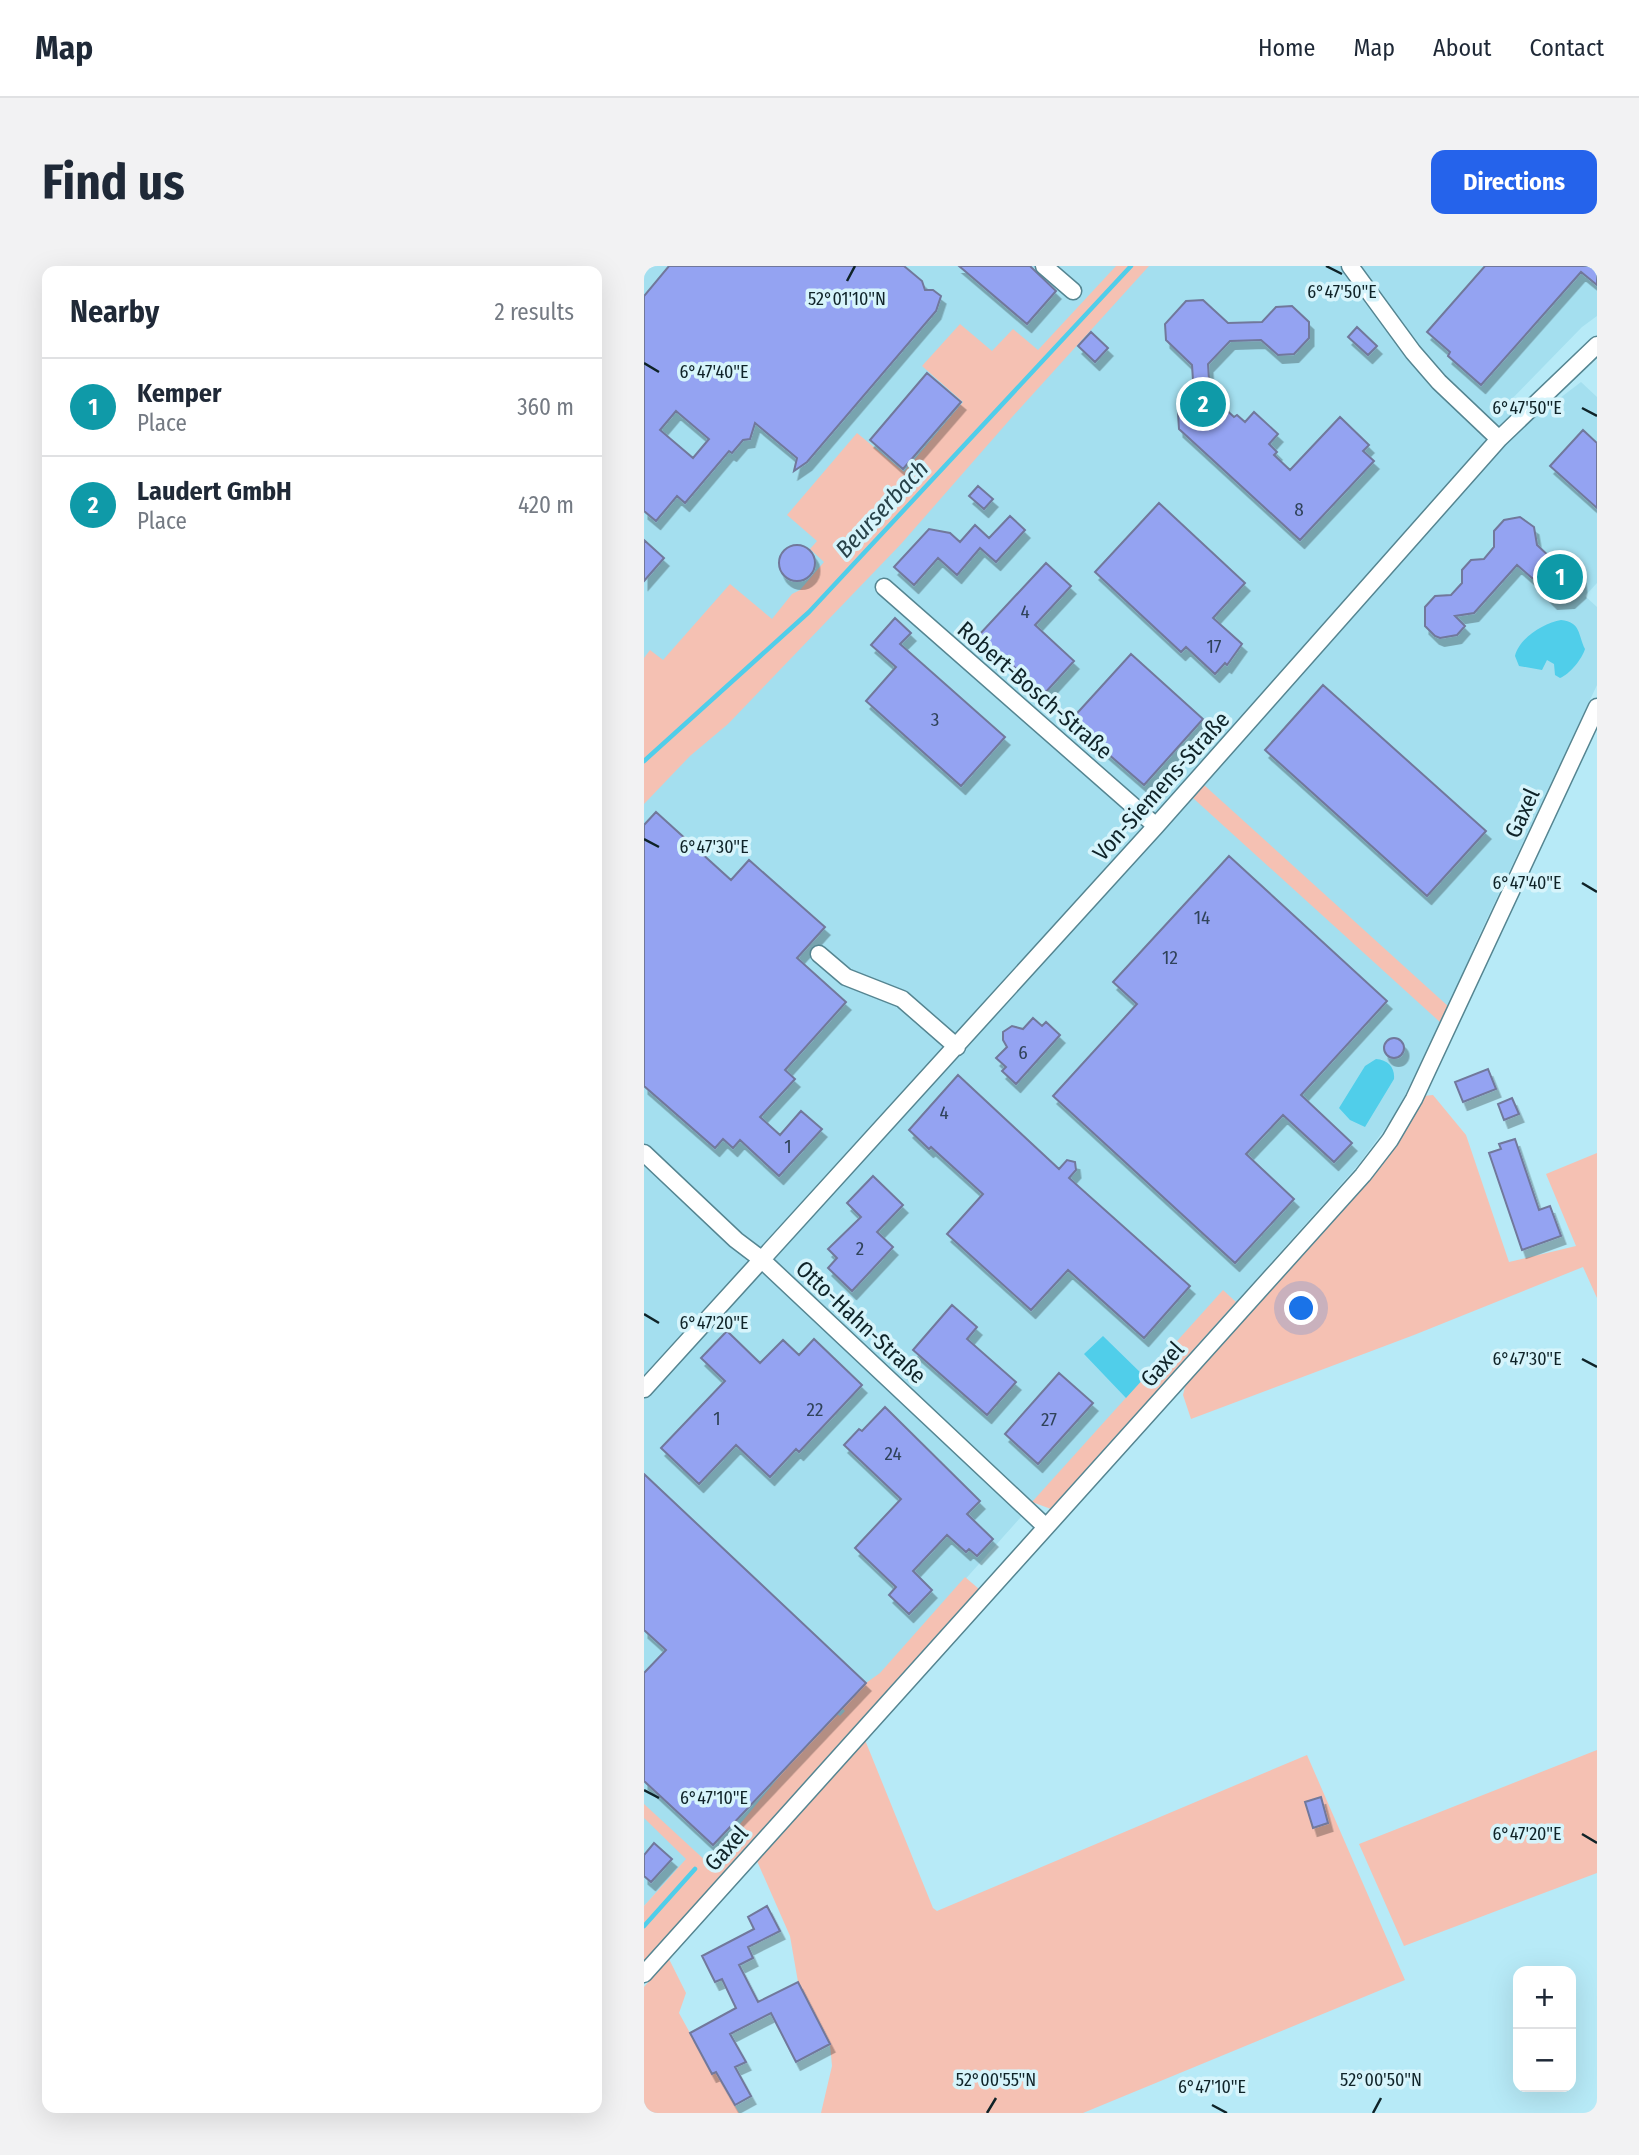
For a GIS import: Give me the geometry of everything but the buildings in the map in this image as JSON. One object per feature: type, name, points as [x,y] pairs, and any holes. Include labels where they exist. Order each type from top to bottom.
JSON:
[{"type":"street","points":[[1044,266],[1073,290]]},
{"type":"street","points":[[1350,266],[1413,352],[1439,382],[1499,439]]},
{"type":"street","name":"Von-Siemens-Straße","points":[[644,1389],[1156,827],[1499,439],[1597,345]]},
{"type":"street","name":"Robert-Bosch-Straße","points":[[884,587],[1156,827]]},
{"type":"street","name":"Gaxel","points":[[644,1974],[1363,1175],[1390,1140],[1414,1099],[1597,707]]},
{"type":"street","points":[[819,954],[846,977],[902,999],[957,1047]]},
{"type":"street","name":"Otto-Hahn-Straße","points":[[644,1153],[1046,1527]]},
{"type":"shaded area","points":[[644,266],[1597,266],[1597,316],[1582,327],[1503,408],[1526,424],[1581,382],[1597,397],[1597,583],[1585,596],[1597,607],[1597,685],[1477,940],[1449,1007],[1395,1115],[1359,1164],[1236,1302],[1223,1291],[708,1863],[694,1851],[644,1906]]},
{"type":"shaded area","points":[[1116,266],[1149,266],[901,544],[728,724],[690,756],[644,804],[644,658],[650,650],[663,660],[730,584],[772,619],[792,594],[800,590],[824,562],[810,549],[817,541],[787,515],[857,433],[904,472],[963,402],[922,366],[960,324],[992,351],[1013,329],[1038,350]]},
{"type":"shaded area","points":[[1204,785],[1449,1007],[1441,1023],[1193,798]]},
{"type":"shaded area","points":[[1433,1095],[1466,1135],[1509,1262],[1576,1246],[1546,1174],[1597,1153],[1597,1298],[1583,1267],[1414,1335],[1191,1419],[1183,1395],[1187,1379],[1397,1146],[1423,1096]]},
{"type":"shaded area","points":[[1223,1290],[1236,1302],[1051,1509],[1032,1502]]},
{"type":"shaded area","points":[[965,1577],[979,1589],[644,1966],[644,1906],[686,1859],[644,1818],[644,1804],[708,1863],[788,1766],[837,1714],[840,1716],[845,1711],[842,1708],[866,1683],[880,1673]]},
{"type":"shaded area","points":[[865,1740],[933,1908],[937,1911],[1307,1755],[1405,1980],[1083,2113],[821,2113],[832,2066],[830,2044],[798,1982],[790,1936],[757,1861]]},
{"type":"shaded area","points":[[1597,1750],[1597,1873],[1404,1946],[1359,1844]]},
{"type":"shaded area","points":[[669,1959],[686,1993],[679,2013],[712,2073],[716,2072],[739,2113],[644,2113],[644,1987]]},
{"type":"water","points":[[1561,620],[1576,626],[1585,649],[1575,666],[1560,678],[1555,675],[1554,664],[1547,660],[1542,670],[1519,666],[1515,656],[1521,643],[1540,628]]},
{"type":"water","points":[[1376,1059],[1390,1065],[1394,1079],[1365,1127],[1350,1120],[1339,1108],[1365,1066]]},
{"type":"water","points":[[1103,1336],[1145,1377],[1126,1398],[1084,1354]]},
{"type":"waterway","name":"Beurserbach","points":[[644,761],[809,612],[1131,266]]},
{"type":"waterway","points":[[644,1926],[695,1869]]},
{"type":"place","name":"Laudert GmbH","points":[[1203,404]]},
{"type":"place","name":"Kemper","points":[[1560,577]]}]
